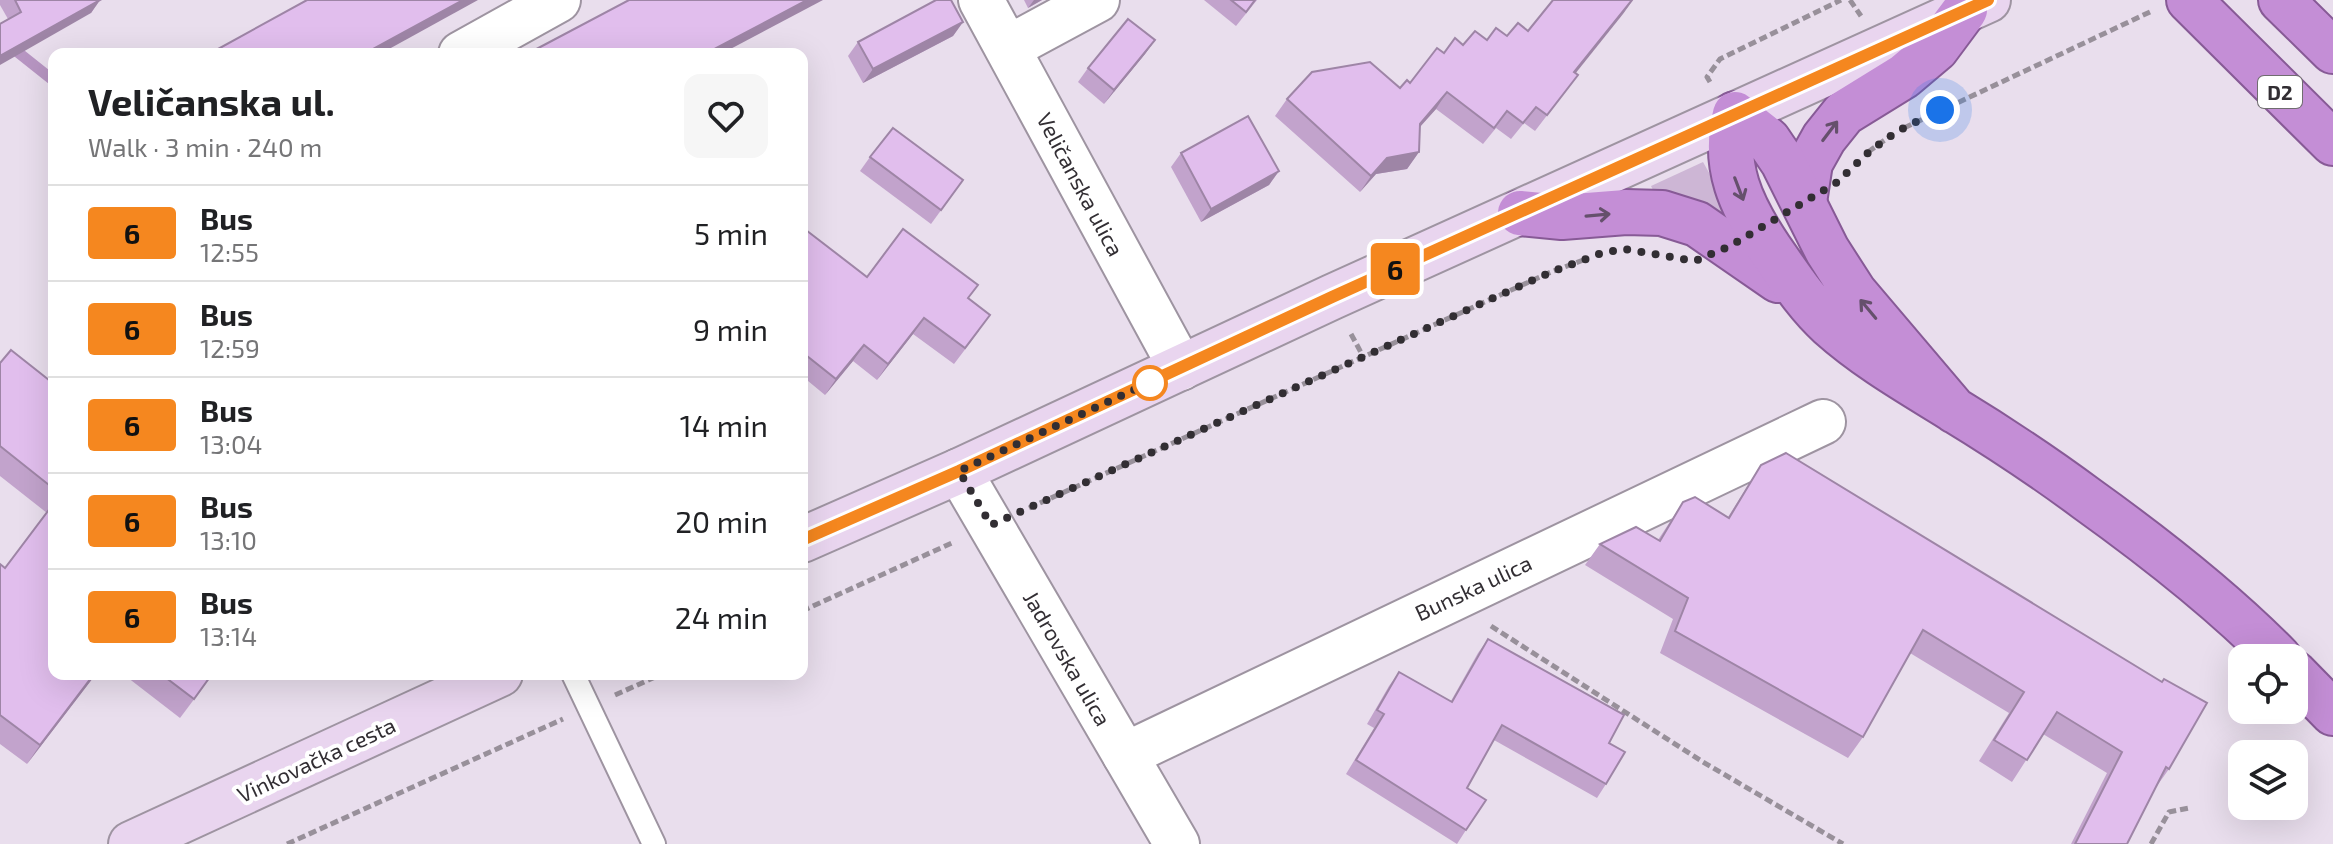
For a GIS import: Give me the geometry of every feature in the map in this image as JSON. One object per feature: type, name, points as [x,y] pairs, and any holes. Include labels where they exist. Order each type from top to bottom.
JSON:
[{"type":"highway","name":"D2","points":[[2175,3],[2228,40],[2333,143]]},
{"type":"highway","points":[[1804,202],[1810,163],[1824,138],[1844,113],[1904,76],[1936,49],[1976,5]]},
{"type":"highway","points":[[2287,6],[2333,51]]},
{"type":"highway","points":[[1725,102],[1768,140],[1804,202],[1827,250],[1854,292],[1955,411]]},
{"type":"highway","points":[[1725,102],[1729,159],[1737,188],[1756,229],[1804,298],[1830,326],[1876,362],[2086,497],[2191,578],[2264,644]]},
{"type":"highway","points":[[1520,213],[1562,217],[1626,212],[1662,213],[1697,224],[1804,298]]},
{"type":"highway","points":[[2308,687],[2333,713]]},
{"type":"main road","points":[[808,537],[1520,213],[1725,102],[1976,5]]},
{"type":"main road","name":"Vinkovačka cesta","points":[[131,844],[487,680]]},
{"type":"street","points":[[472,48],[558,0]]},
{"type":"street","name":"Veličanska ulica","points":[[981,0],[1181,368]]},
{"type":"street","points":[[1008,48],[1097,0]]},
{"type":"street","name":"Bunska ulica","points":[[1125,755],[1823,422]]},
{"type":"street","name":"Jadrovska ulica","points":[[959,471],[1177,844]]},
{"type":"lane","points":[[576,680],[654,844]]},
{"type":"path","points":[[1725,102],[1707,77],[1720,59],[1841,0]]},
{"type":"path","points":[[1850,0],[1864,20]]},
{"type":"path","points":[[1861,158],[1898,131],[1940,110],[2175,3]]},
{"type":"path","points":[[808,608],[1551,272],[1590,258]]},
{"type":"path","points":[[1452,597],[1485,622],[1703,762],[1843,844]]},
{"type":"path","points":[[287,844],[649,680]]},
{"type":"path","points":[[2151,844],[2169,812],[2189,808]]},
{"type":"shaded area","points":[[1703,162],[1735,219],[1724,219],[1657,198],[1651,186]]},
{"type":"building","points":[[15,0],[100,0],[0,56],[0,24],[21,12]]},
{"type":"building","points":[[307,0],[463,0],[375,48],[220,48]]},
{"type":"building","points":[[629,0],[807,0],[716,48],[538,48]]},
{"type":"building","points":[[936,0],[951,0],[963,22],[873,69],[858,42]]},
{"type":"building","points":[[1231,0],[1255,0],[1246,12]]},
{"type":"building","points":[[1553,0],[1632,0],[1574,72],[1578,75],[1547,115],[1536,107],[1523,123],[1507,111],[1494,128],[1447,92],[1420,124],[1419,152],[1387,158],[1371,176],[1287,99],[1312,72],[1370,62],[1400,88],[1407,80],[1410,83],[1437,48],[1444,53],[1455,38],[1463,45],[1475,31],[1487,40],[1496,28],[1507,36],[1518,23],[1528,31]]},
{"type":"building","points":[[1128,19],[1155,40],[1114,90],[1088,68]]},
{"type":"building","points":[[1248,116],[1279,171],[1211,209],[1181,153]]},
{"type":"building","points":[[893,128],[963,180],[941,210],[870,157]]},
{"type":"building","points":[[903,229],[978,285],[968,298],[990,315],[965,348],[924,318],[888,364],[864,345],[836,379],[808,357],[808,232],[867,277]]},
{"type":"building","points":[[11,350],[48,379],[48,484],[0,446],[0,363]]},
{"type":"building","points":[[1786,453],[2162,682],[2164,679],[2207,703],[2169,769],[2166,767],[2127,844],[2075,844],[2122,752],[2057,712],[2027,760],[1994,740],[2024,692],[1923,630],[1863,737],[1675,631],[1688,598],[1600,544],[1636,527],[1660,541],[1683,502],[1695,497],[1729,518],[1761,465]]},
{"type":"building","points":[[48,511],[48,680],[89,680],[40,745],[0,715],[0,564],[5,568]]},
{"type":"building","points":[[1488,639],[1624,715],[1609,743],[1625,752],[1606,784],[1502,725],[1467,788],[1486,800],[1466,830],[1356,760],[1384,714],[1377,710],[1399,672],[1452,702]]},
{"type":"building","points":[[169,680],[208,680],[194,699]]},
{"type":"waterway","points":[[0,38],[48,76]]},
{"type":"bus line","name":"6","points":[[808,537],[1988,0]]},
{"type":"route","points":[[1150,383],[1155,380],[959,471],[991,525],[1551,272],[1602,253],[1624,249],[1695,261],[1730,246],[1836,183],[1851,166],[1898,131],[1940,110]]}]
